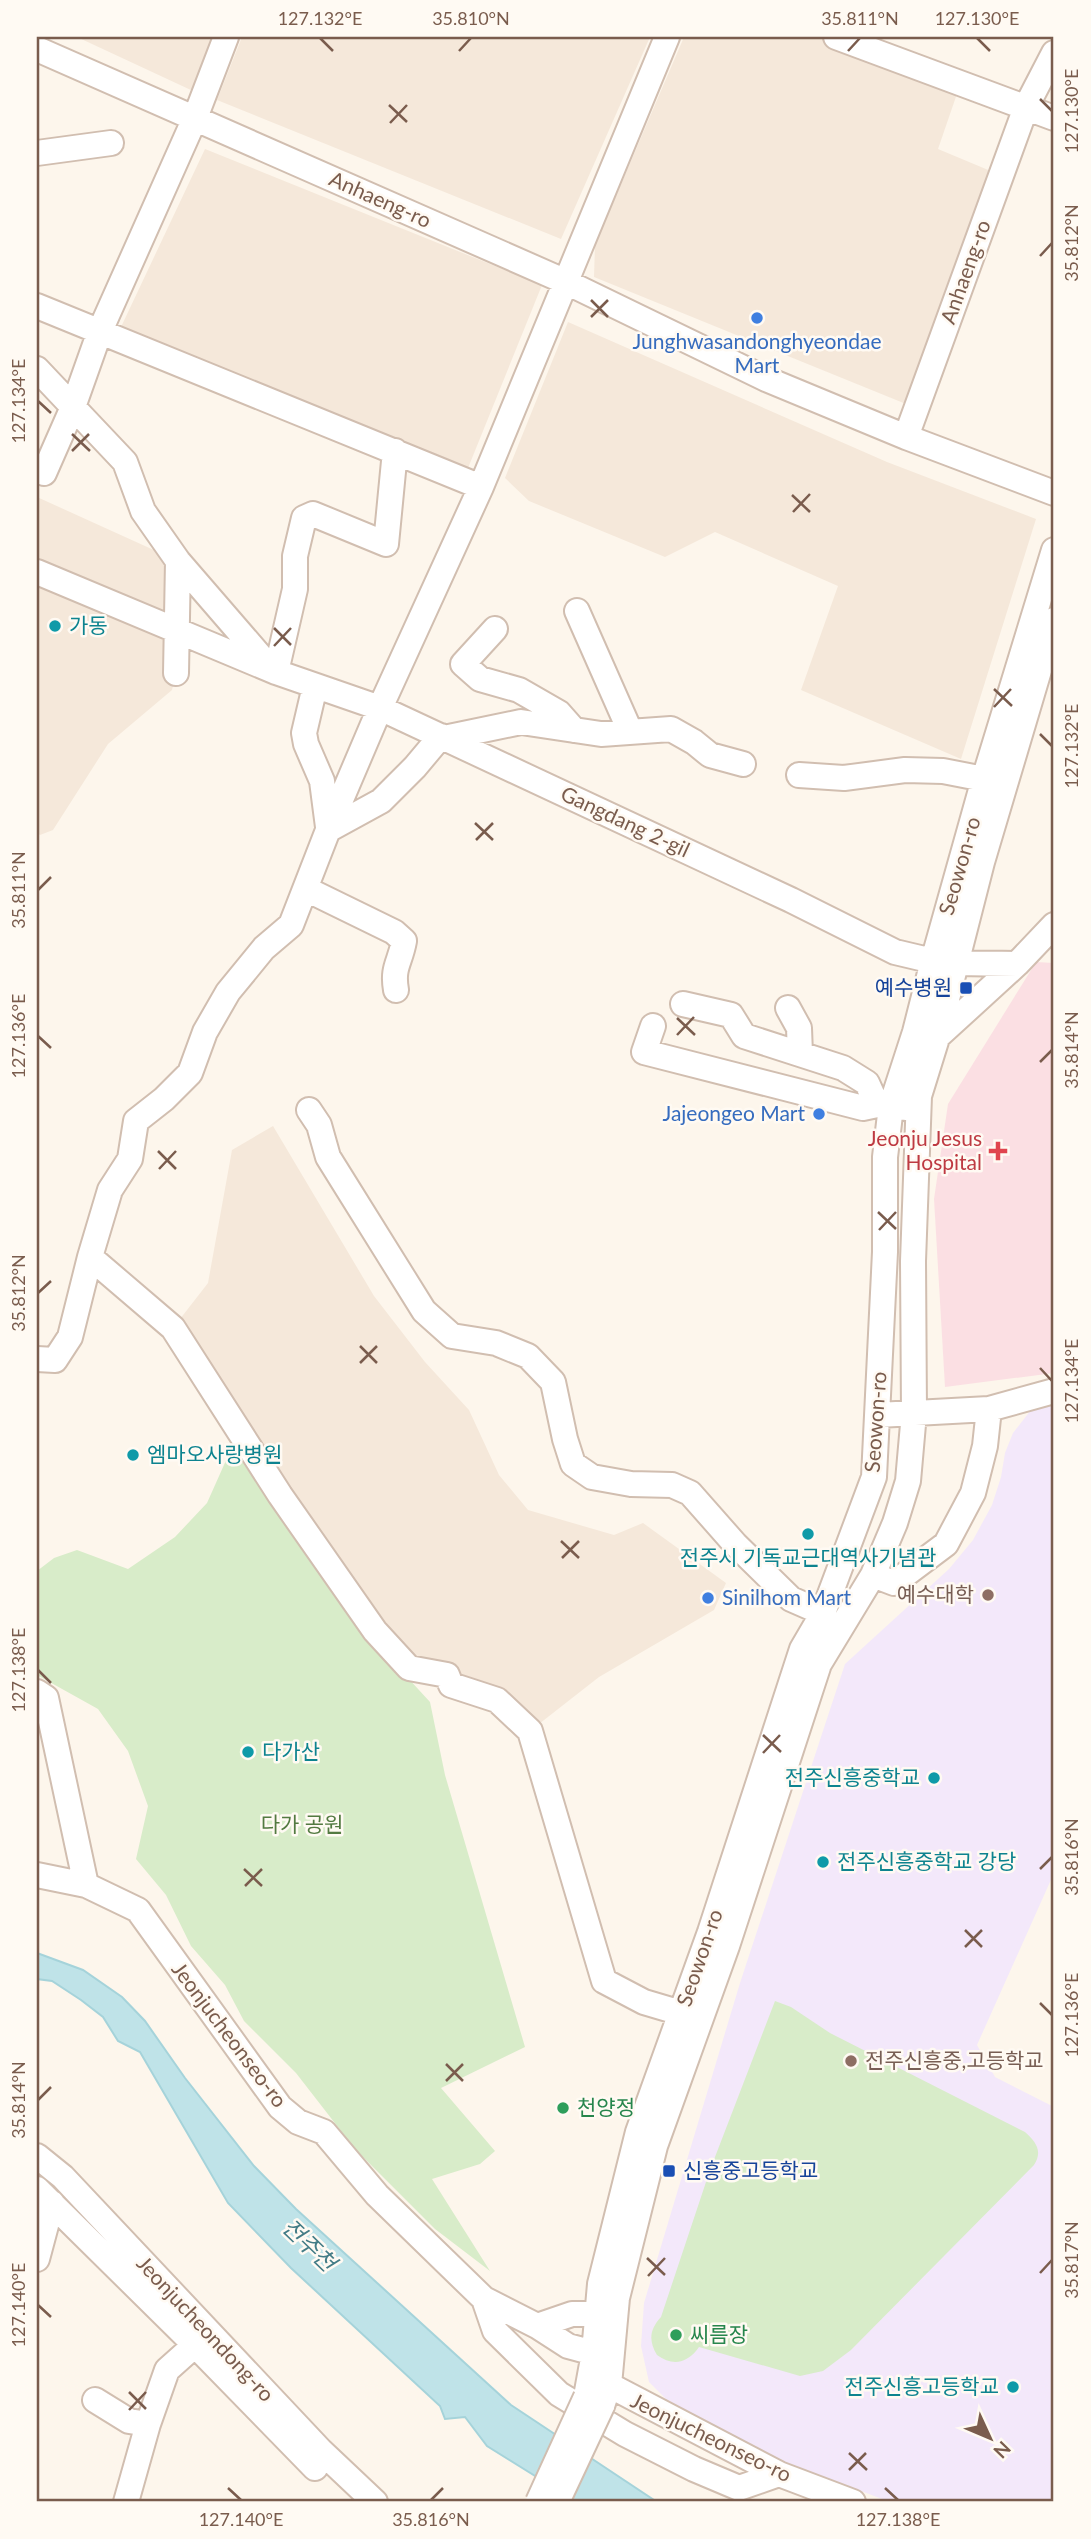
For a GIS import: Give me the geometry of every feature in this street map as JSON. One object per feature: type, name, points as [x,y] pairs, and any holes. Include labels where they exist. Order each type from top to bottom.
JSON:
[{"type":"street","points":[[44,473],[73,407],[100,331],[195,118],[226,37]]},
{"type":"street","points":[[37,1359],[55,1360],[70,1337],[110,1190],[130,1159],[136,1121],[164,1099],[190,1073],[205,1032],[228,992],[264,948],[292,925],[328,830],[380,708],[481,487],[667,37]]},
{"type":"street","points":[[836,37],[1054,118]]},
{"type":"street","name":"Anhaeng-ro","points":[[37,49],[564,281],[766,379],[906,437],[1054,493]]},
{"type":"street","name":"Anhaeng-ro","points":[[906,437],[1026,107],[1054,53]]},
{"type":"street","points":[[37,153],[111,144]]},
{"type":"street","points":[[37,306],[481,487]]},
{"type":"street","points":[[37,369],[125,462],[143,511],[178,561],[274,671]]},
{"type":"street","points":[[274,671],[295,589],[295,556],[304,518],[313,514],[386,544],[394,451]]},
{"type":"street","name":"Seowon-ro","points":[[599,2396],[594,2353],[600,2284],[638,2132],[691,2017],[819,1664],[873,1575],[895,1523],[908,1481],[914,1413],[913,1261],[919,1097],[926,1035],[945,962],[984,779],[1054,550]]},
{"type":"street","points":[[176,673],[178,561]]},
{"type":"street","name":"Gangdang 2-gil","points":[[37,572],[274,671],[380,708],[791,900],[895,952],[945,962],[1017,964]]},
{"type":"street","points":[[578,611],[630,731]]},
{"type":"street","name":"Seowon-ro","points":[[945,962],[986,849],[1054,620]]},
{"type":"street","points":[[495,629],[463,664],[480,679],[519,690],[559,713],[574,730]]},
{"type":"street","points":[[315,686],[304,733],[306,744],[323,781],[328,830]]},
{"type":"street","points":[[328,830],[381,801],[442,737],[521,722],[601,734],[671,729],[710,755],[743,764]]},
{"type":"street","points":[[799,775],[844,778],[905,770],[943,771],[984,779]]},
{"type":"street","points":[[306,889],[394,932],[404,941],[393,973],[396,990]]},
{"type":"street","points":[[926,1035],[1017,964],[1054,925]]},
{"type":"street","points":[[682,1004],[732,1015],[744,1035],[844,1068],[867,1083],[884,1105]]},
{"type":"street","points":[[788,1008],[799,1028],[800,1054]]},
{"type":"street","points":[[653,1026],[644,1052],[863,1108],[884,1105],[919,1109]]},
{"type":"street","name":"Seowon-ro","points":[[599,2396],[617,2298],[691,2017],[802,1649],[823,1613],[874,1477],[885,1252],[884,1105],[926,1035]]},
{"type":"street","points":[[309,1110],[319,1125],[328,1157],[424,1311],[452,1336],[496,1343],[528,1356],[553,1382],[573,1464],[592,1477],[631,1484],[672,1485],[690,1493],[735,1544],[791,1599],[823,1613]]},
{"type":"street","points":[[90,1257],[173,1328],[279,1495],[375,1631],[409,1668],[447,1675],[451,1685],[497,1700],[530,1731],[604,1981],[644,2002],[691,2017]]},
{"type":"street","points":[[878,1415],[989,1409],[1054,1391]]},
{"type":"street","points":[[873,1575],[894,1583],[946,1544],[973,1493],[985,1446],[989,1409]]},
{"type":"street","points":[[37,1692],[46,1698],[86,1885]]},
{"type":"street","name":"Jeonjucheonseo-ro","points":[[38,1873],[86,1885],[138,1910],[280,2107],[298,2122],[324,2132],[377,2195],[484,2299],[537,2326],[568,2346],[594,2353]]},
{"type":"street","name":"Jeonjucheondong-ro","points":[[37,2155],[63,2177],[321,2451],[375,2502]]},
{"type":"street","name":"Jeonjucheondong-ro","points":[[37,2259],[44,2196]]},
{"type":"street","name":"Jeonjucheondong-ro","points":[[44,2196],[350,2502]]},
{"type":"street","points":[[484,2299],[495,2331],[559,2393],[625,2434],[739,2488],[779,2474]]},
{"type":"street","points":[[537,2326],[572,2314],[597,2314]]},
{"type":"street","name":"Jeonjucheondong-ro","points":[[126,2502],[148,2424],[167,2370],[195,2345]]},
{"type":"street","points":[[538,2502],[599,2396]]},
{"type":"street","points":[[557,2502],[599,2396]]},
{"type":"street","name":"Jeonjucheonseo-ro","points":[[599,2396],[779,2474],[853,2502]]},
{"type":"street","points":[[95,2400],[130,2421],[148,2424]]},
{"type":"shaded area","points":[[77,37],[215,37],[193,91]]},
{"type":"shaded area","points":[[242,37],[650,37],[561,239],[217,100]]},
{"type":"shaded area","points":[[684,37],[826,37],[960,85],[938,149],[993,172],[906,404],[594,277],[595,245]]},
{"type":"shaded area","points":[[205,149],[542,285],[466,473],[121,327]]},
{"type":"shaded area","points":[[568,322],[887,462],[1036,519],[961,759],[801,690],[838,586],[715,532],[665,557],[529,501],[505,478]]},
{"type":"shaded area","points":[[37,497],[178,561],[176,673],[172,690],[108,744],[53,830],[40,835],[37,833]]},
{"type":"shaded area","name":"Jeonju Jesus Hospital","points":[[1036,962],[1054,963],[1054,1373],[945,1387],[934,1199],[948,1104]]},
{"type":"shaded area","points":[[273,1126],[374,1296],[425,1362],[469,1410],[499,1475],[528,1510],[614,1535],[643,1523],[726,1583],[714,1610],[599,1677],[530,1731],[409,1668],[173,1328],[208,1283],[232,1150]]},
{"type":"shaded area","name":"전주신흥중,고등학교","points":[[1054,1396],[1054,1873],[977,2045],[995,2077],[1054,2107],[1054,2502],[890,2502],[759,2452],[666,2399],[649,2382],[641,2346],[644,2303],[740,1983],[845,1664],[949,1569],[973,1540],[992,1505],[1013,1433],[1041,1397]]},
{"type":"green space","name":"다가 공원","points":[[232,1447],[339,1603],[430,1702],[445,1775],[525,2047],[441,2088],[495,2151],[480,2164],[432,2179],[490,2271],[435,2229],[355,2149],[296,2073],[244,2021],[225,1985],[191,1946],[166,1895],[136,1859],[148,1806],[128,1751],[98,1709],[37,1675],[37,1571],[54,1558],[77,1550],[128,1569],[175,1537],[207,1503]]},
{"type":"green space","points":[[775,2001],[791,2007],[830,2033],[1025,2132],[1038,2151],[1034,2165],[851,2350],[823,2371],[800,2376],[699,2347],[685,2360],[669,2361],[657,2355],[651,2340],[710,2170]]},
{"type":"water","name":"전주천","points":[[37,1953],[83,1970],[122,1997],[145,2021],[185,2078],[254,2166],[296,2209],[511,2405],[657,2502],[577,2502],[487,2446],[465,2417],[445,2419],[440,2406],[291,2268],[228,2203],[140,2052],[118,2041],[103,2017],[81,2000],[52,1981],[37,1979]]},
{"type":"place","name":"Junghwasandonghyeondae Mart","points":[[757,318]]},
{"type":"place","name":"가동","points":[[55,626]]},
{"type":"place","name":"예수병원","points":[[966,988]]},
{"type":"place","name":"Jajeongeo Mart","points":[[819,1114]]},
{"type":"place","name":"Jeonju Jesus Hospital","points":[[998,1151]]},
{"type":"place","name":"엠마오사랑병원","points":[[133,1455]]},
{"type":"place","name":"전주시 기독교근대역사기념관","points":[[808,1534]]},
{"type":"place","name":"예수대학","points":[[988,1595]]},
{"type":"place","name":"Sinilhom Mart","points":[[708,1598]]},
{"type":"place","name":"다가산","points":[[248,1752]]},
{"type":"place","name":"전주신흥중학교","points":[[934,1778]]},
{"type":"place","name":"전주신흥중학교 강당","points":[[823,1862]]},
{"type":"place","name":"전주신흥중,고등학교","points":[[851,2061]]},
{"type":"place","name":"천양정","points":[[563,2108]]},
{"type":"place","name":"신흥중고등학교","points":[[669,2171]]},
{"type":"place","name":"씨름장","points":[[676,2335]]},
{"type":"place","name":"전주신흥고등학교","points":[[1013,2387]]}]
